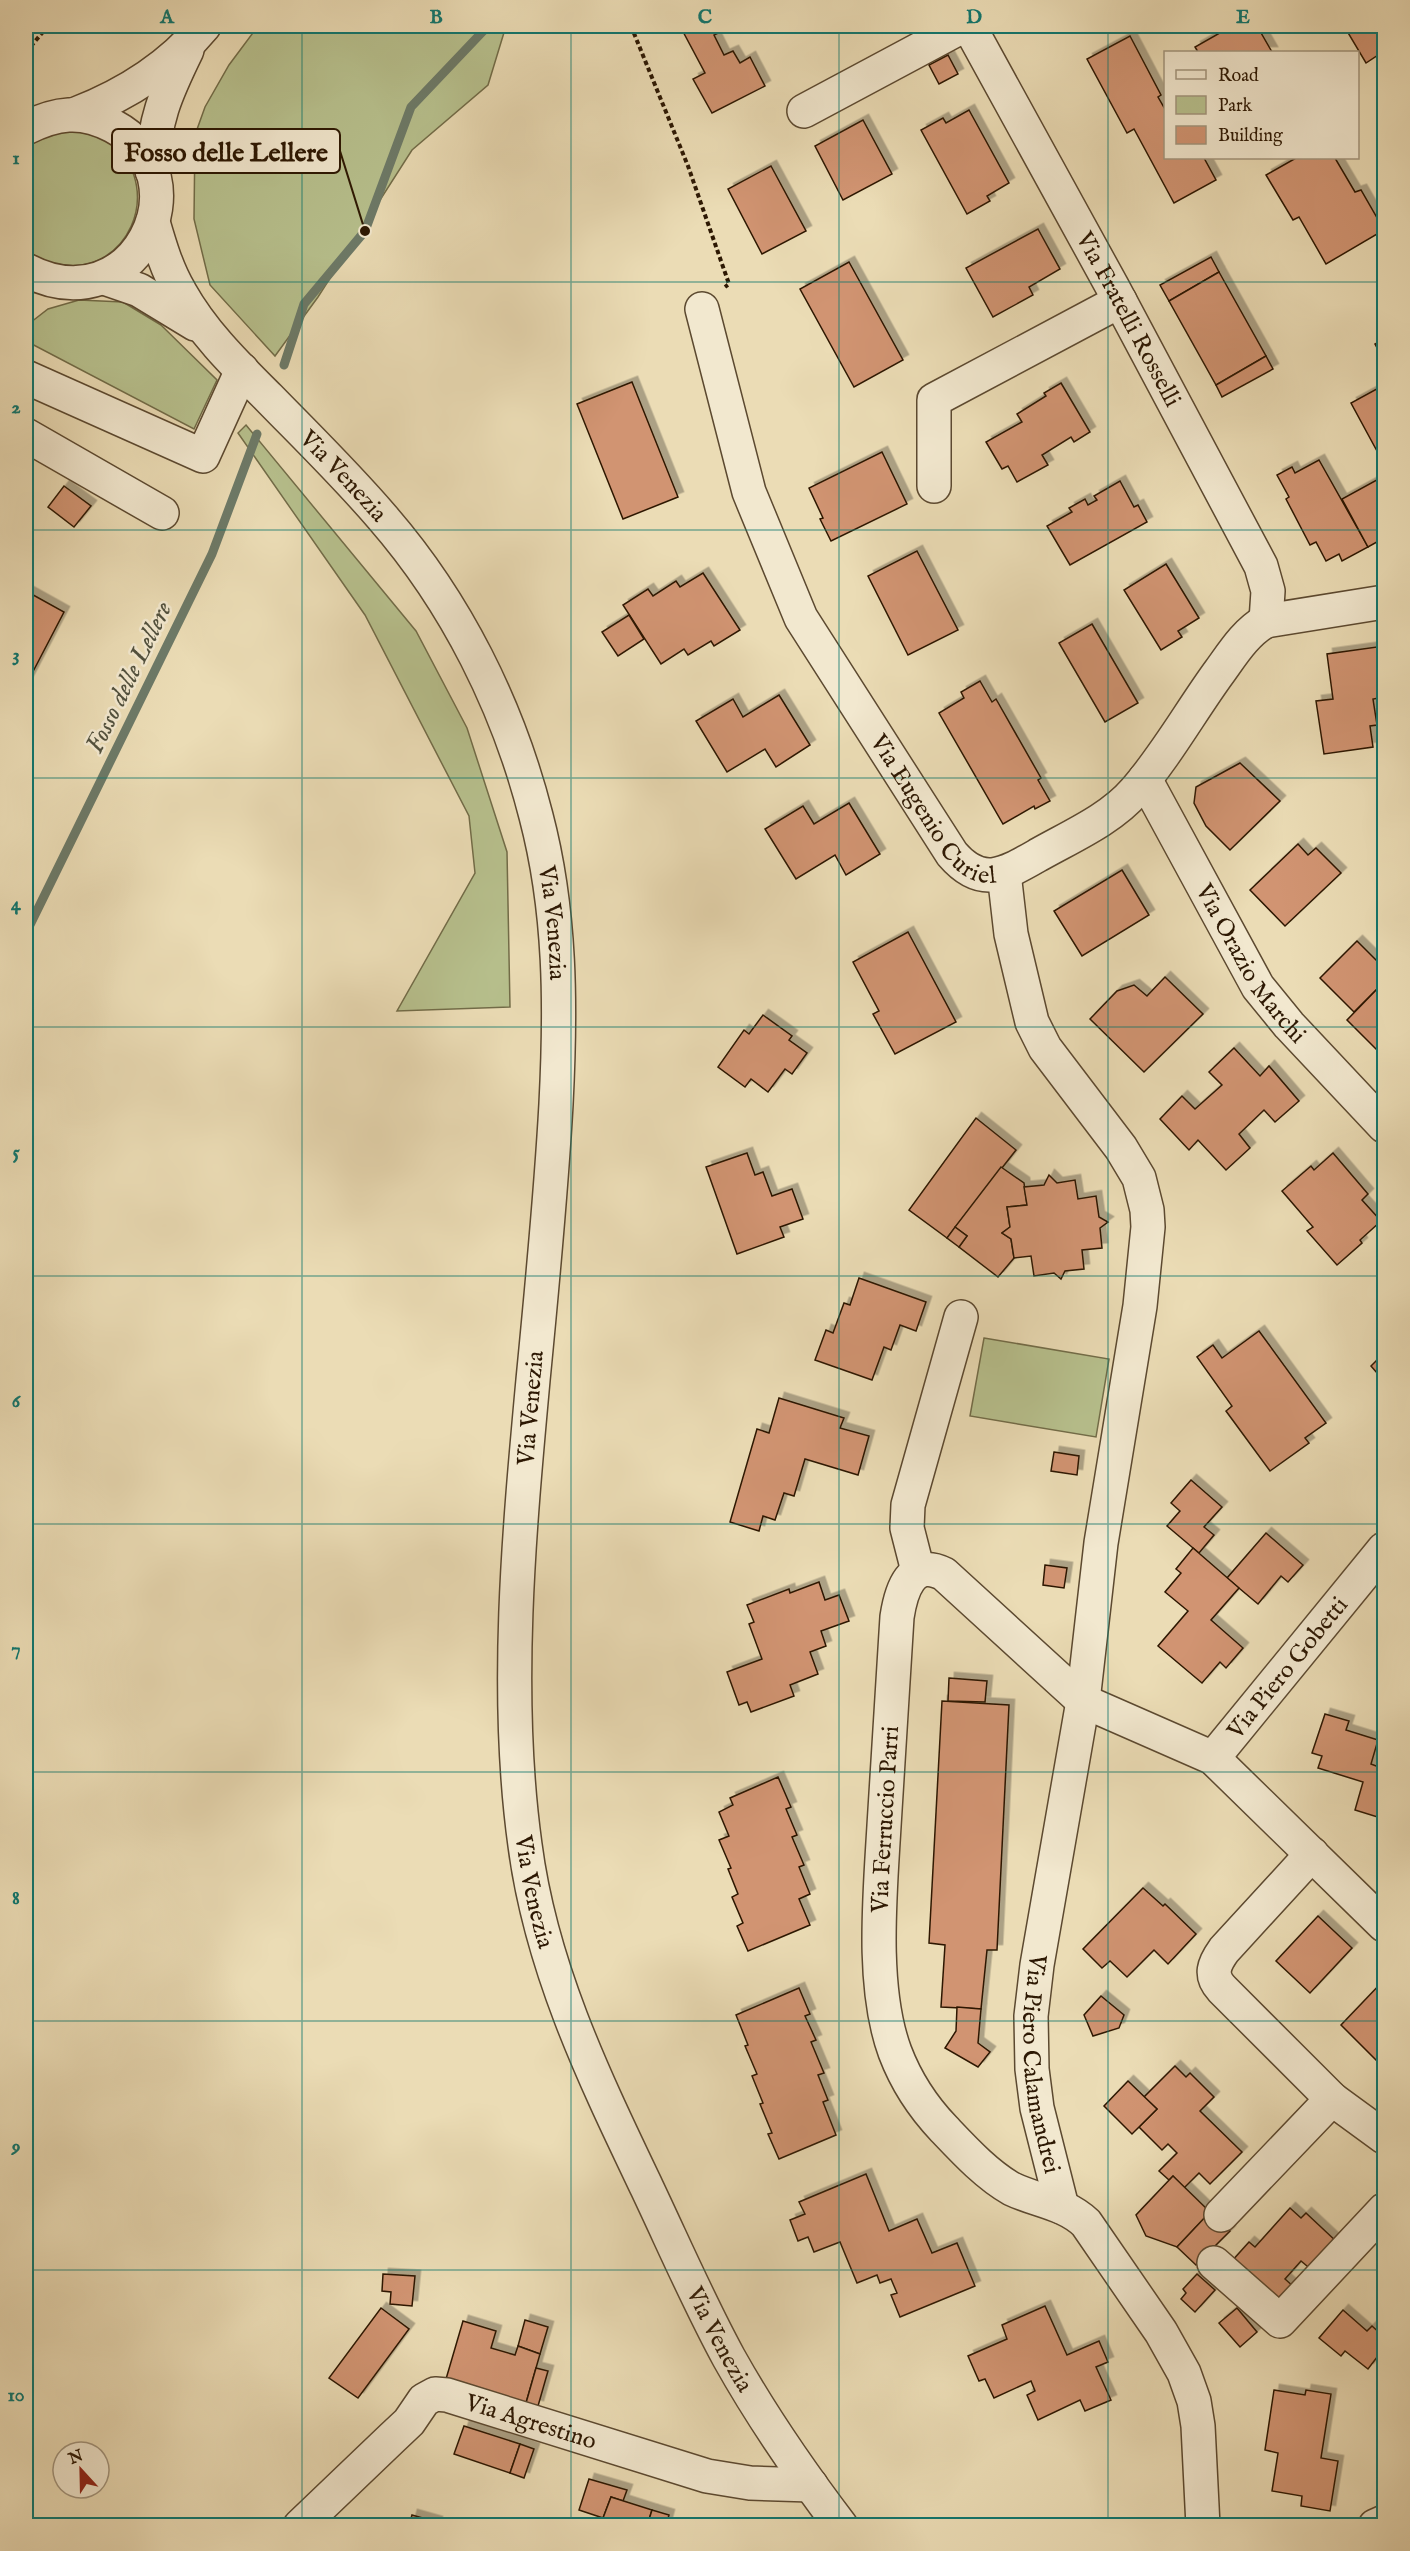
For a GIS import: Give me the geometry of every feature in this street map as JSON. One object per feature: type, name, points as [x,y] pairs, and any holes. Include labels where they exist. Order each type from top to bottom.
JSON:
[{"type":"street","points":[[804,111],[963,26]]},
{"type":"street","name":"Via Fratelli Rosselli","points":[[969,26],[1120,301],[1261,566],[1268,591],[1266,621]]},
{"type":"street","points":[[26,128],[47,117],[76,114],[126,93],[197,34]]},
{"type":"street","points":[[26,270],[43,279],[66,284],[85,283],[104,278],[126,264],[143,245],[153,222],[156,196],[152,171],[153,138],[157,120],[197,34]]},
{"type":"street","points":[[76,114],[100,119],[122,131],[140,149],[152,171]]},
{"type":"street","name":"Via Venezia","points":[[153,222],[173,279],[203,330]]},
{"type":"street","name":"Via Venezia","points":[[104,278],[146,293],[203,330],[381,516],[438,590],[464,633],[495,697],[512,740],[535,811],[551,884],[558,963],[559,1035],[547,1233],[518,1550],[515,1635],[523,1838],[529,1871],[558,1988],[607,2104],[718,2337],[767,2421],[840,2525]]},
{"type":"street","points":[[26,300],[66,284]]},
{"type":"street","points":[[934,486],[934,400],[1120,301]]},
{"type":"street","name":"Via Eugenio Curiel","points":[[702,309],[749,492],[809,632],[952,854],[974,873],[989,876],[1004,873],[1114,810],[1135,792],[1237,648],[1251,632],[1266,621]]},
{"type":"street","points":[[26,377],[204,456],[242,370]]},
{"type":"street","points":[[26,435],[162,513]]},
{"type":"street","points":[[1266,621],[1384,602]]},
{"type":"street","name":"Via Orazio Marchi","points":[[1145,779],[1258,987],[1297,1033],[1384,1126]]},
{"type":"street","name":"Via Piero Calamandrei","points":[[1004,873],[1010,925],[1032,1022],[1045,1048],[1130,1163],[1139,1178],[1147,1210],[1144,1278],[1101,1542],[1083,1701],[1037,1965],[1031,2016],[1032,2069],[1037,2108],[1062,2207],[1079,2217],[1093,2231],[1165,2338],[1184,2373],[1197,2414],[1203,2526]]},
{"type":"street","points":[[961,1317],[908,1505],[907,1528],[918,1571],[938,1571],[952,1579],[1083,1701],[1213,1758],[1384,1924]]},
{"type":"street","name":"Via Piero Gobetti","points":[[1213,1758],[1384,1549]]},
{"type":"street","name":"Via Ferruccio Parri","points":[[918,1571],[912,1575],[904,1589],[896,1629],[880,1925],[883,1989],[890,2034],[895,2052],[915,2092],[945,2130],[1000,2181],[1022,2193],[1062,2207]]},
{"type":"street","points":[[1312,1854],[1224,1950],[1213,1972],[1217,1984],[1339,2105],[1384,2138]]},
{"type":"street","points":[[1221,2215],[1339,2105]]},
{"type":"street","points":[[1214,2263],[1280,2321],[1384,2210]]},
{"type":"street","name":"Via Agrestino","points":[[300,2526],[409,2422],[424,2400],[435,2394],[447,2395],[708,2476],[750,2483],[811,2485]]},
{"type":"street","points":[[1375,2526],[1384,2522]]},
{"type":"path","points":[[26,52],[48,26]]},
{"type":"path","points":[[631,26],[688,166],[729,284],[702,309]]},
{"type":"green space","points":[[258,26],[506,26],[488,85],[412,150],[318,297],[275,356],[210,285],[194,219],[195,135],[205,107],[229,65]]},
{"type":"green space","points":[[74,131],[101,139],[116,148],[130,166],[137,186],[137,207],[131,226],[120,244],[105,257],[86,264],[63,265],[43,260],[26,249],[26,149],[48,136]]},
{"type":"green space","points":[[79,300],[123,302],[161,325],[217,380],[194,429],[26,341],[26,326],[48,309]]},
{"type":"green space","points":[[246,425],[416,631],[467,728],[507,852],[510,1007],[397,1011],[475,873],[469,816],[365,615],[238,433]]},
{"type":"green space","points":[[984,1338],[1109,1359],[1096,1437],[970,1416]]},
{"type":"building","points":[[680,26],[733,26],[714,35],[724,55],[733,51],[740,63],[750,57],[765,86],[712,113],[693,79],[705,73]]},
{"type":"building","points":[[1026,26],[1044,26],[1031,33]]},
{"type":"building","points":[[1232,26],[1257,26],[1271,51],[1197,51],[1195,47]]},
{"type":"building","points":[[1344,26],[1384,26],[1384,51],[1366,63]]},
{"type":"building","points":[[1130,36],[1161,95],[1158,97],[1164,108],[1164,159],[1205,159],[1216,180],[1174,203],[1134,129],[1127,133],[1087,59]]},
{"type":"building","points":[[948,55],[958,74],[939,84],[929,65]]},
{"type":"building","points":[[969,110],[1009,183],[987,196],[990,201],[967,214],[921,130],[943,118],[946,123]]},
{"type":"building","points":[[863,120],[892,174],[843,200],[815,146]]},
{"type":"building","points":[[1294,159],[1336,159],[1355,192],[1361,190],[1384,230],[1326,264],[1299,217],[1293,220],[1266,175]]},
{"type":"building","points":[[771,166],[806,231],[762,254],[728,189]]},
{"type":"building","points":[[1038,229],[1060,269],[1029,287],[1033,295],[993,317],[966,268]]},
{"type":"building","points":[[1211,257],[1219,272],[1169,301],[1160,285]]},
{"type":"building","points":[[849,262],[903,360],[854,387],[800,289]]},
{"type":"building","points":[[1219,272],[1266,356],[1216,385],[1169,301]]},
{"type":"building","points":[[1384,339],[1384,361],[1375,344]]},
{"type":"building","points":[[1266,356],[1273,369],[1222,397],[1216,385]]},
{"type":"building","points":[[632,382],[678,497],[623,519],[577,404]]},
{"type":"building","points":[[1061,383],[1090,432],[1074,442],[1071,437],[1042,455],[1048,465],[1017,482],[1008,466],[1002,469],[986,442],[1022,422],[1017,414],[1046,396],[1044,393]]},
{"type":"building","points":[[1384,385],[1384,464],[1351,403]]},
{"type":"building","points":[[882,452],[907,504],[831,541],[809,488]]},
{"type":"building","points":[[1319,460],[1368,547],[1342,561],[1339,554],[1326,561],[1316,542],[1310,545],[1286,499],[1289,497],[1277,475],[1292,467],[1295,473]]},
{"type":"building","points":[[1384,476],[1384,538],[1368,547],[1342,499]]},
{"type":"building","points":[[1120,481],[1134,507],[1138,505],[1147,522],[1070,565],[1047,526],[1072,512],[1069,508],[1085,499],[1088,505],[1097,500],[1094,496]]},
{"type":"building","points":[[64,486],[91,506],[74,527],[48,507]]},
{"type":"building","points":[[917,551],[958,630],[908,655],[868,576]]},
{"type":"building","points":[[1166,564],[1199,618],[1178,631],[1182,637],[1161,650],[1124,590]]},
{"type":"building","points":[[703,573],[740,630],[714,646],[711,641],[688,655],[684,649],[661,664],[623,605],[648,589],[653,596],[676,581],[680,587]]},
{"type":"building","points":[[26,591],[64,612],[26,685]]},
{"type":"building","points":[[629,615],[644,639],[618,656],[602,632]]},
{"type":"building","points":[[1092,624],[1138,703],[1105,722],[1059,643]]},
{"type":"building","points":[[1384,646],[1384,697],[1373,699],[1377,725],[1370,726],[1373,747],[1324,754],[1316,701],[1333,699],[1327,654]]},
{"type":"building","points":[[980,681],[992,702],[996,699],[1041,778],[1038,780],[1050,801],[1035,809],[1034,806],[1003,824],[939,713],[964,698],[961,692]]},
{"type":"building","points":[[779,695],[810,745],[776,767],[765,749],[727,772],[696,721],[733,699],[743,717]]},
{"type":"building","points":[[1240,763],[1280,801],[1230,850],[1206,826],[1194,803],[1196,787]]},
{"type":"building","points":[[849,803],[880,854],[846,875],[835,855],[796,879],[765,829],[803,806],[814,824]]},
{"type":"building","points":[[1298,844],[1308,855],[1316,848],[1341,873],[1285,926],[1250,890]]},
{"type":"building","points":[[1122,870],[1149,915],[1082,956],[1054,911]]},
{"type":"building","points":[[908,932],[956,1022],[895,1054],[873,1014],[879,1011],[853,962]]},
{"type":"building","points":[[1357,941],[1384,968],[1384,986],[1382,984],[1354,1012],[1320,978]]},
{"type":"building","points":[[1165,977],[1203,1014],[1144,1072],[1090,1019],[1117,991],[1134,985],[1147,996]]},
{"type":"building","points":[[1382,984],[1384,986],[1384,1051],[1381,1054],[1347,1020]]},
{"type":"building","points":[[763,1015],[792,1036],[789,1040],[807,1053],[792,1074],[785,1069],[768,1092],[751,1079],[745,1087],[718,1067],[744,1030],[749,1034]]},
{"type":"building","points":[[1234,1048],[1260,1076],[1269,1066],[1299,1101],[1275,1122],[1264,1110],[1239,1134],[1250,1148],[1226,1170],[1198,1140],[1189,1150],[1160,1119],[1182,1096],[1195,1109],[1222,1085],[1209,1072]]},
{"type":"building","points":[[976,1118],[1016,1150],[947,1238],[909,1210]]},
{"type":"building","points":[[747,1153],[755,1175],[763,1172],[772,1196],[792,1189],[803,1219],[780,1227],[784,1237],[737,1254],[706,1167]]},
{"type":"building","points":[[1333,1153],[1368,1194],[1362,1200],[1381,1221],[1360,1240],[1362,1243],[1337,1265],[1307,1231],[1313,1227],[1282,1191],[1311,1166],[1314,1170]]},
{"type":"building","points":[[1001,1167],[1024,1183],[1027,1205],[1007,1207],[1010,1227],[1002,1233],[1011,1239],[1014,1258],[998,1277],[959,1247],[967,1236],[955,1227]]},
{"type":"building","points":[[1049,1175],[1057,1183],[1075,1180],[1078,1199],[1096,1196],[1099,1217],[1108,1222],[1100,1228],[1102,1248],[1082,1250],[1084,1269],[1065,1271],[1061,1279],[1054,1273],[1034,1276],[1031,1256],[1014,1258],[1011,1239],[1002,1233],[1010,1227],[1007,1207],[1027,1205],[1024,1187],[1044,1185]]},
{"type":"building","points":[[955,1227],[967,1236],[959,1247],[947,1238]]},
{"type":"building","points":[[859,1278],[926,1302],[916,1331],[900,1325],[891,1350],[884,1347],[872,1380],[815,1360],[826,1330],[833,1333],[844,1303],[850,1305]]},
{"type":"building","points":[[1259,1331],[1326,1423],[1305,1438],[1309,1443],[1270,1471],[1226,1411],[1232,1406],[1197,1357],[1213,1345],[1222,1358]]},
{"type":"building","points":[[1384,1353],[1384,1381],[1371,1366]]},
{"type":"building","points":[[779,1398],[844,1418],[840,1428],[869,1436],[858,1475],[805,1459],[794,1496],[784,1493],[775,1520],[763,1516],[759,1531],[730,1522],[757,1429],[769,1433]]},
{"type":"building","points":[[1054,1452],[1079,1456],[1077,1475],[1051,1471]]},
{"type":"building","points":[[1191,1480],[1222,1507],[1204,1527],[1214,1535],[1199,1553],[1167,1526],[1180,1511],[1171,1503]]},
{"type":"building","points":[[1266,1533],[1303,1565],[1288,1582],[1281,1576],[1258,1604],[1227,1578]]},
{"type":"building","points":[[1193,1548],[1239,1588],[1211,1620],[1243,1648],[1226,1668],[1220,1662],[1202,1683],[1158,1646],[1188,1611],[1165,1592],[1181,1573],[1176,1569]]},
{"type":"building","points":[[1045,1565],[1067,1568],[1064,1588],[1043,1585]]},
{"type":"building","points":[[819,1582],[825,1600],[839,1595],[849,1621],[821,1631],[826,1646],[810,1652],[818,1674],[790,1685],[794,1696],[751,1712],[747,1702],[739,1705],[727,1672],[762,1659],[749,1624],[754,1622],[747,1605],[789,1589],[790,1593]]},
{"type":"building","points":[[949,1678],[987,1681],[985,1702],[948,1701]]},
{"type":"building","points":[[942,1701],[1009,1705],[997,1950],[987,1950],[981,2009],[941,2007],[945,1945],[929,1943]]},
{"type":"building","points":[[1325,1714],[1349,1721],[1346,1730],[1378,1740],[1371,1764],[1384,1769],[1384,1819],[1355,1810],[1363,1782],[1318,1768],[1322,1756],[1312,1753]]},
{"type":"building","points":[[778,1777],[791,1807],[786,1809],[797,1835],[792,1837],[804,1865],[799,1867],[810,1894],[799,1899],[810,1925],[748,1951],[737,1926],[743,1923],[732,1897],[738,1894],[728,1869],[731,1868],[719,1840],[729,1836],[719,1812],[733,1805],[730,1798]]},
{"type":"building","points":[[1143,1888],[1163,1906],[1165,1904],[1196,1934],[1168,1964],[1154,1950],[1127,1977],[1110,1961],[1102,1968],[1083,1949]]},
{"type":"building","points":[[1318,1916],[1352,1948],[1310,1993],[1276,1961]]},
{"type":"building","points":[[1384,1980],[1384,2065],[1383,2067],[1341,2025]]},
{"type":"building","points":[[799,1988],[810,2014],[805,2016],[816,2040],[811,2042],[824,2073],[818,2075],[828,2100],[823,2102],[836,2135],[779,2159],[768,2134],[772,2133],[752,2076],[757,2074],[745,2046],[748,2045],[736,2015]]},
{"type":"building","points":[[1101,1996],[1124,2015],[1119,2028],[1093,2036],[1084,2015]]},
{"type":"building","points":[[957,2007],[981,2009],[978,2043],[990,2052],[978,2067],[945,2048],[956,2031]]},
{"type":"building","points":[[1175,2066],[1186,2077],[1190,2073],[1214,2097],[1200,2111],[1242,2152],[1210,2184],[1199,2173],[1184,2188],[1173,2176],[1169,2180],[1159,2171],[1177,2153],[1168,2144],[1162,2150],[1139,2127],[1157,2109],[1144,2097]]},
{"type":"building","points":[[1128,2081],[1157,2109],[1132,2134],[1104,2106]]},
{"type":"building","points":[[866,2174],[889,2231],[917,2219],[932,2253],[957,2243],[975,2286],[900,2317],[891,2295],[897,2293],[891,2279],[880,2283],[877,2275],[857,2283],[840,2242],[814,2252],[808,2237],[798,2241],[790,2220],[805,2214],[799,2202]]},
{"type":"building","points":[[1173,2176],[1210,2212],[1177,2247],[1146,2236],[1136,2215]]},
{"type":"building","points":[[1290,2208],[1301,2218],[1306,2213],[1338,2243],[1313,2271],[1301,2261],[1285,2279],[1295,2288],[1279,2305],[1231,2262],[1249,2242],[1255,2247]]},
{"type":"building","points":[[1210,2212],[1230,2231],[1196,2265],[1177,2247]]},
{"type":"building","points":[[383,2274],[415,2276],[412,2306],[390,2304],[391,2292],[382,2291]]},
{"type":"building","points":[[1197,2274],[1215,2290],[1195,2312],[1181,2299],[1186,2293],[1183,2289]]},
{"type":"building","points":[[1045,2306],[1067,2355],[1099,2341],[1108,2362],[1096,2367],[1111,2400],[1085,2411],[1080,2400],[1038,2420],[1027,2395],[1035,2391],[1031,2381],[994,2398],[985,2379],[979,2381],[968,2356],[1007,2339],[1002,2325]]},
{"type":"building","points":[[381,2308],[409,2329],[358,2398],[329,2378]]},
{"type":"building","points":[[1237,2308],[1257,2332],[1240,2347],[1219,2323]]},
{"type":"building","points":[[1343,2310],[1367,2331],[1372,2326],[1384,2337],[1384,2348],[1368,2369],[1345,2351],[1341,2356],[1319,2338]]},
{"type":"building","points":[[525,2320],[548,2327],[540,2354],[518,2346]]},
{"type":"building","points":[[463,2321],[496,2331],[491,2348],[515,2355],[518,2346],[540,2354],[526,2403],[446,2379]]},
{"type":"building","points":[[536,2368],[548,2371],[538,2406],[526,2403]]},
{"type":"building","points":[[1274,2390],[1305,2395],[1306,2390],[1331,2394],[1321,2458],[1338,2461],[1330,2511],[1301,2506],[1302,2496],[1272,2491],[1278,2453],[1265,2450]]},
{"type":"building","points":[[464,2426],[520,2444],[510,2473],[454,2454]]},
{"type":"building","points":[[520,2444],[534,2449],[524,2478],[510,2473]]},
{"type":"building","points":[[589,2479],[627,2490],[623,2501],[611,2497],[603,2518],[579,2510]]},
{"type":"building","points":[[611,2497],[652,2510],[647,2526],[600,2526]]},
{"type":"building","points":[[652,2510],[669,2515],[666,2526],[647,2526]]},
{"type":"building","points":[[412,2515],[437,2522],[435,2526],[409,2526]]},
{"type":"waterway","name":"Fosso delle Lellere","points":[[284,365],[304,304],[365,231],[411,107],[488,26]]},
{"type":"waterway","name":"Fosso delle Lellere","points":[[26,933],[212,554],[257,434]]},
{"type":"place","name":"Fosso delle Lellere","points":[[365,231]]}]
